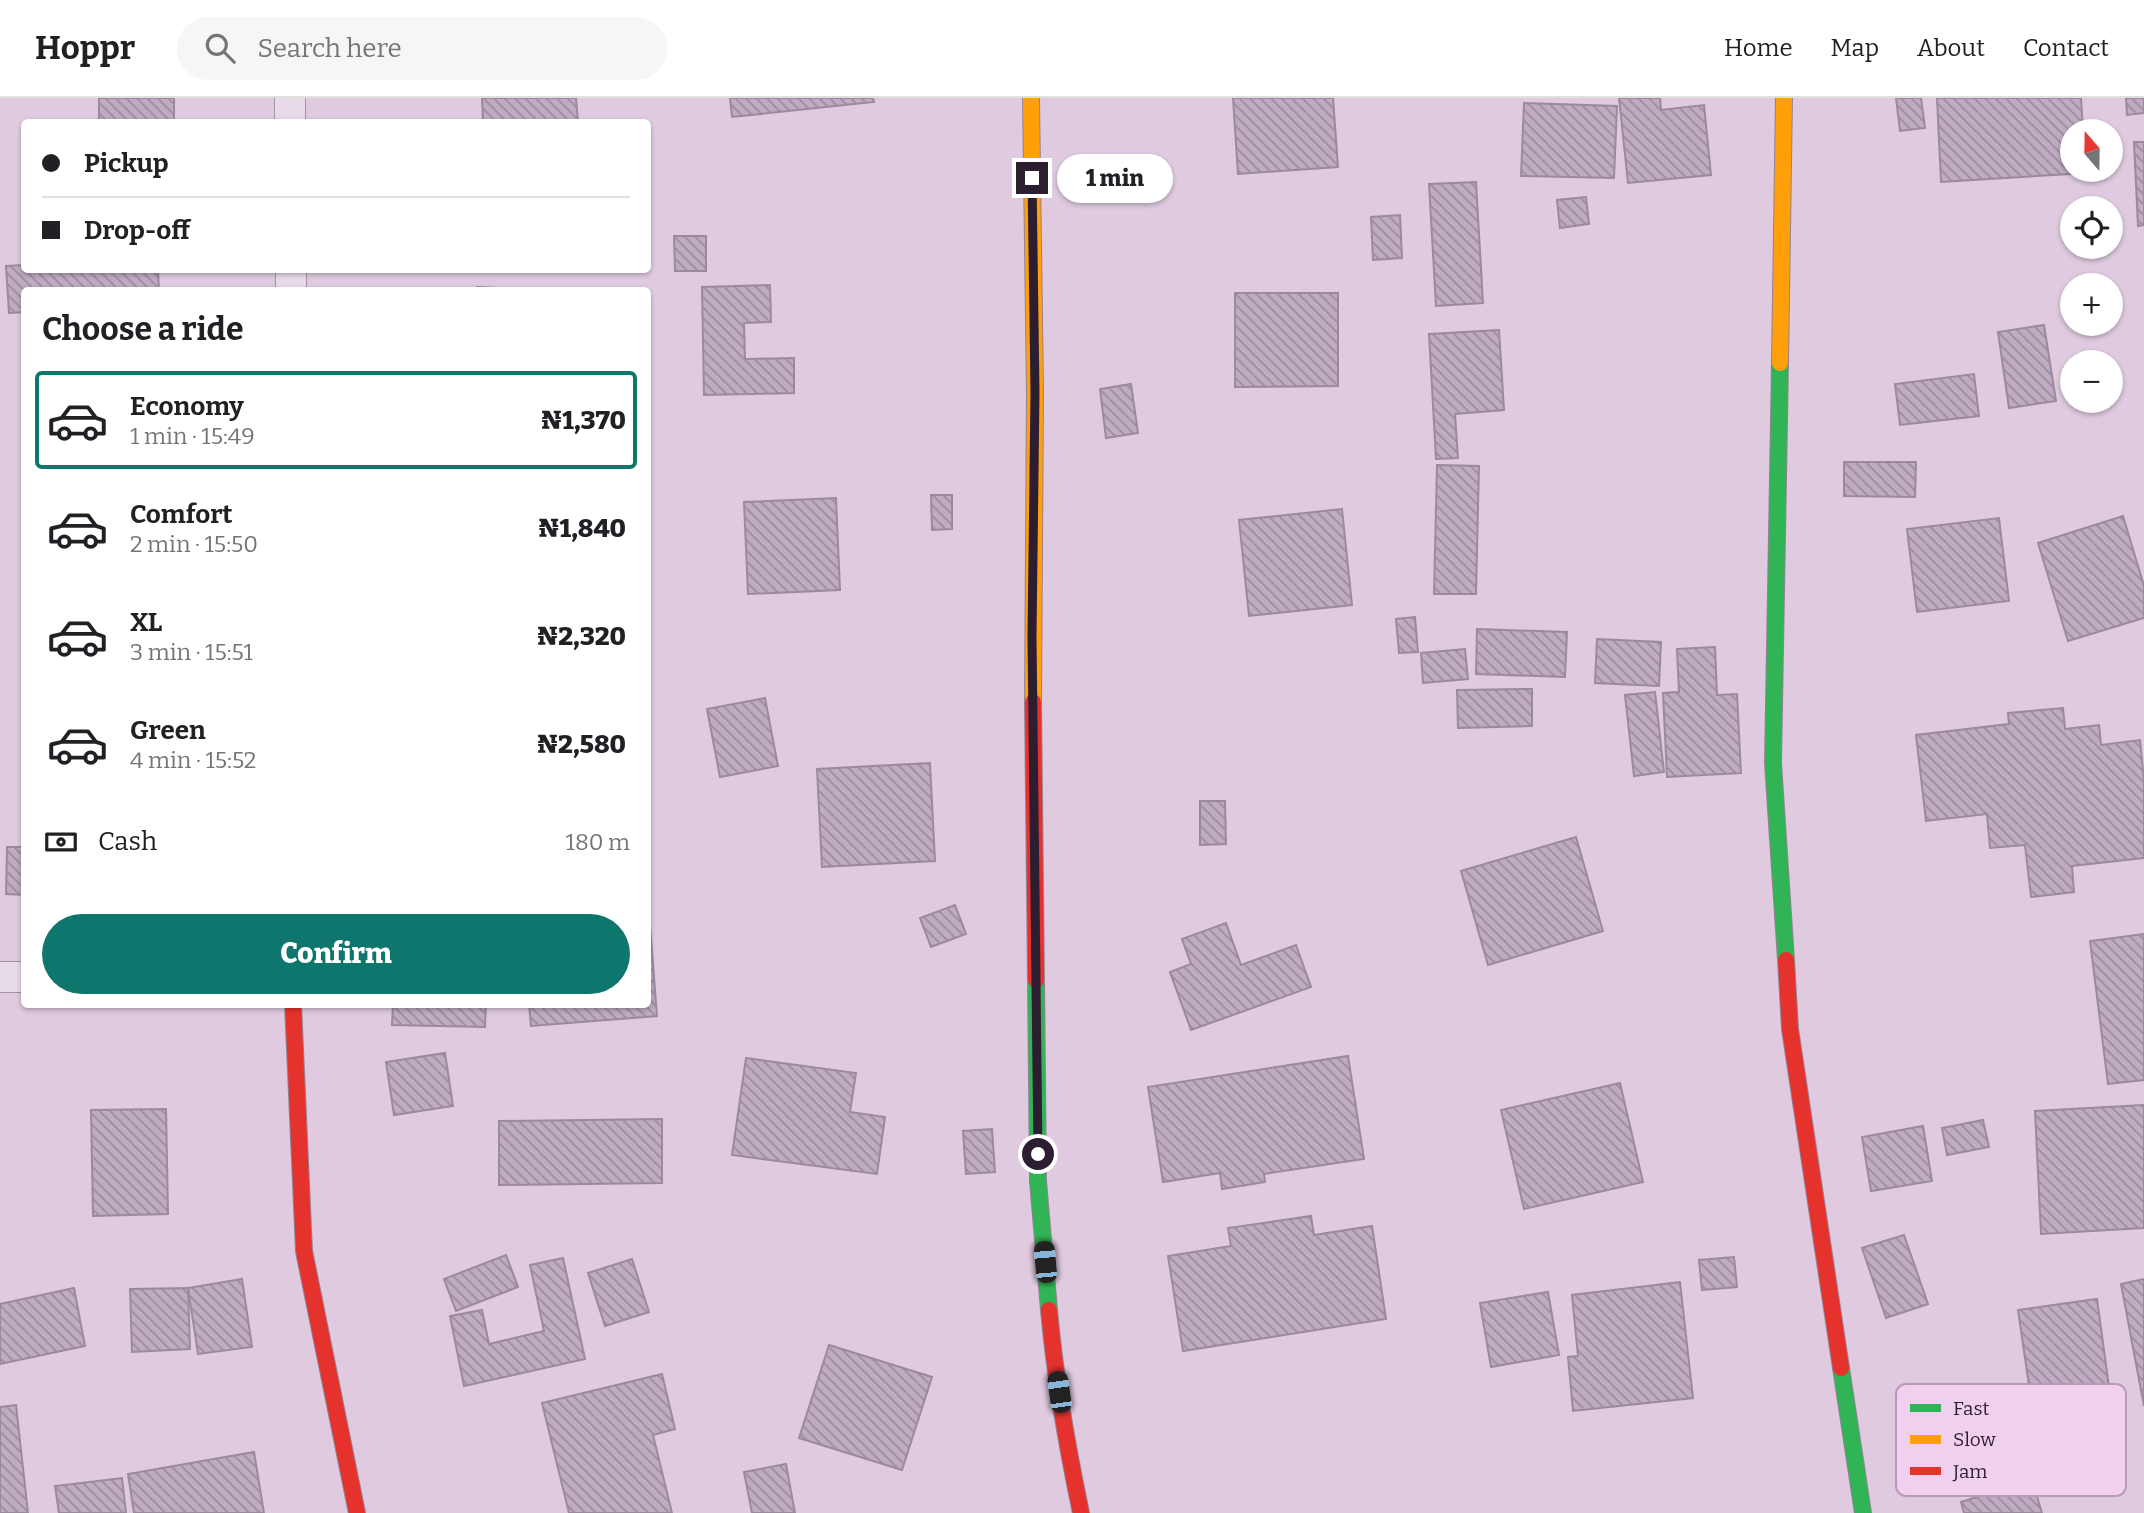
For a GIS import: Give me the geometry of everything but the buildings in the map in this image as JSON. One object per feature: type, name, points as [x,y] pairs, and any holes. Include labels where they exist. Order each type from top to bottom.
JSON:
[{"type":"street","points":[[290,98],[290,119]]},
{"type":"street","points":[[1031,98],[1035,392],[1032,637],[1038,1181],[1052,1344],[1066,1439],[1081,1513]]},
{"type":"street","points":[[1784,98],[1773,763],[1790,1029],[1863,1513]]},
{"type":"street","points":[[0,977],[21,977]]},
{"type":"street","points":[[293,1008],[303,1251],[357,1513]]},
{"type":"traffic: fast","points":[[1780,363],[1773,763],[1786,960]]},
{"type":"traffic: fast","points":[[1036,980],[1038,1181],[1049,1310]]},
{"type":"traffic: fast","points":[[1841,1368],[1863,1513]]},
{"type":"traffic: slow","points":[[1031,98],[1035,392],[1033,702]]},
{"type":"traffic: slow","points":[[1780,363],[1784,98]]},
{"type":"traffic: jam","points":[[1033,702],[1036,980]]},
{"type":"traffic: jam","points":[[1786,960],[1790,1029],[1841,1368]]},
{"type":"traffic: jam","points":[[293,1008],[304,1251],[357,1513]]},
{"type":"traffic: jam","points":[[1049,1310],[1062,1412],[1081,1513]]},
{"type":"route","points":[[1032,178],[1035,392],[1032,637],[1038,1154]]}]
